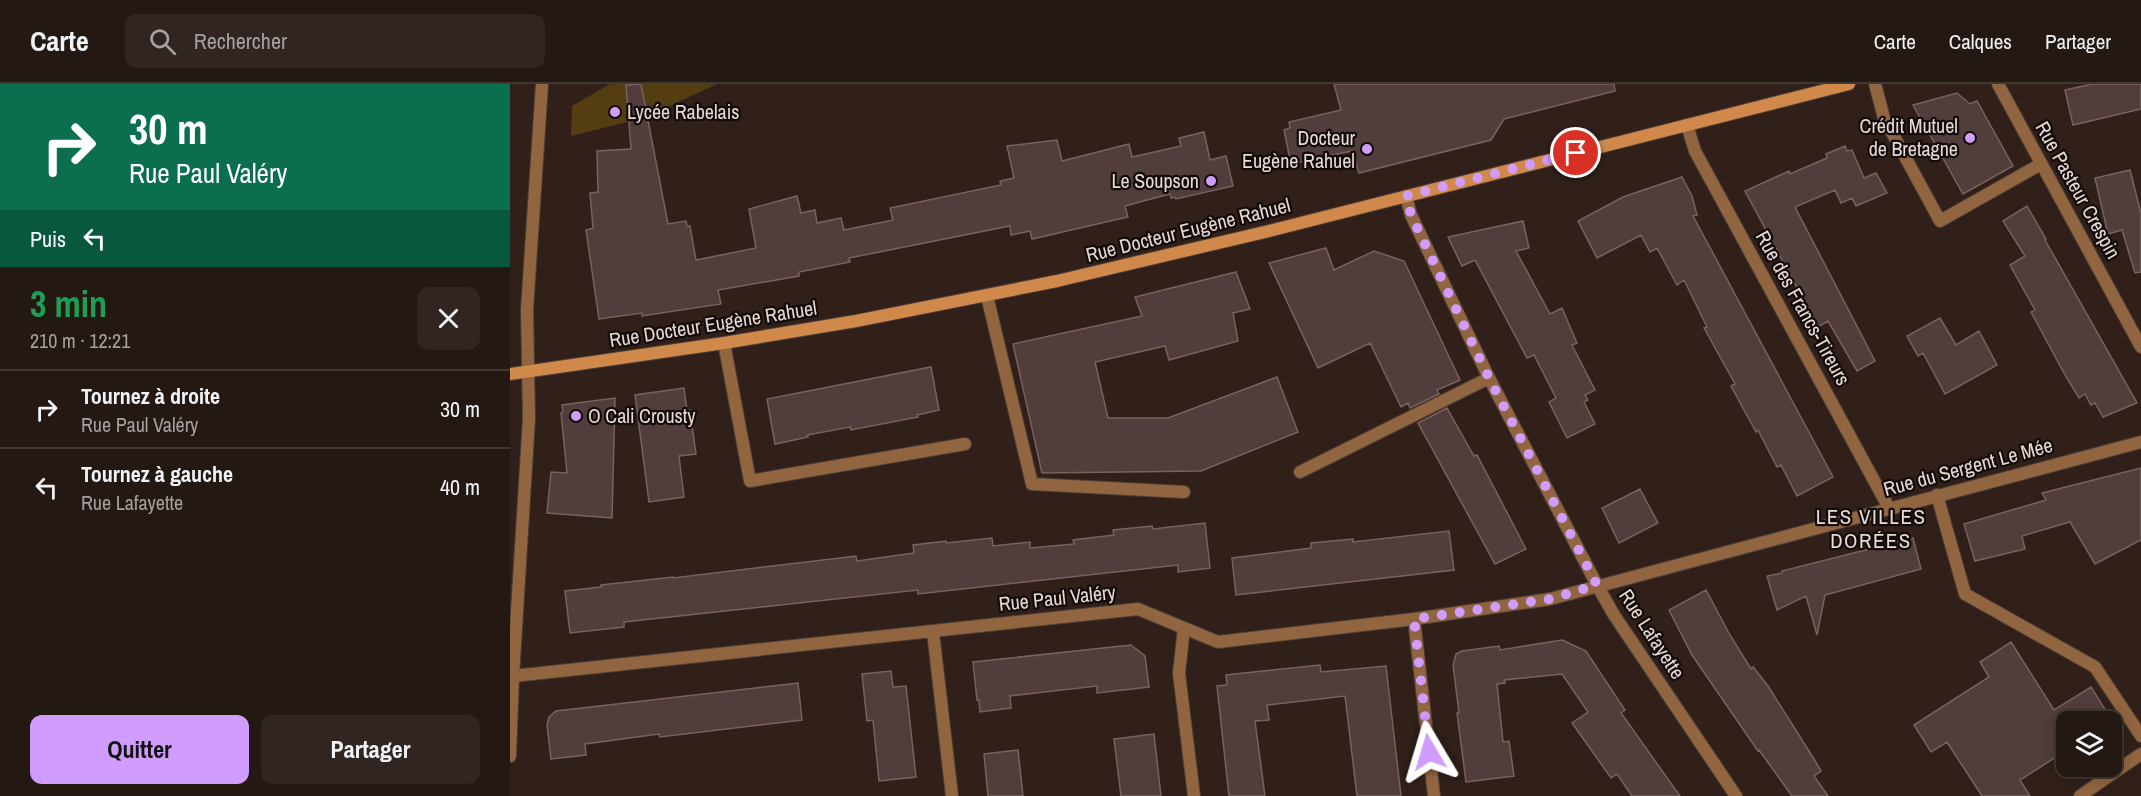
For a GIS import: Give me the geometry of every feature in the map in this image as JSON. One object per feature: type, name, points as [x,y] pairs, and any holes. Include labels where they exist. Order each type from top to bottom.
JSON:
[{"type":"main road","name":"Rue Docteur Eugène Rahuel","points":[[510,374],[724,343],[987,296],[1163,256],[1849,84]]},
{"type":"street","points":[[510,756],[529,418],[527,310],[542,84]]},
{"type":"street","points":[[1875,84],[1884,117],[1940,221],[2041,164]]},
{"type":"street","name":"Rue Pasteur Crespin","points":[[1998,84],[2141,346]]},
{"type":"street","name":"Rue des Francs-Tireurs","points":[[1687,125],[1695,151],[1889,508]]},
{"type":"street","name":"Rue Lafayette","points":[[1406,196],[1411,215],[1489,378],[1597,585],[1614,615],[1736,796]]},
{"type":"street","points":[[987,296],[1032,484],[1184,492]]},
{"type":"street","points":[[724,343],[750,481],[965,444]]},
{"type":"street","points":[[1300,472],[1489,378]]},
{"type":"street","name":"Rue du Sergent Le Mée","points":[[1597,585],[2141,442]]},
{"type":"street","points":[[1937,495],[1965,594],[2095,667],[2141,736]]},
{"type":"street","name":"Rue Paul Valéry","points":[[513,676],[1138,609],[1218,642],[1414,619],[1550,599],[1597,585]]},
{"type":"street","points":[[1414,619],[1434,796]]},
{"type":"street","points":[[1184,628],[1179,673],[1194,796]]},
{"type":"street","points":[[933,632],[951,796]]},
{"type":"street","points":[[2080,796],[2141,754]]},
{"type":"shaded area","name":"Lycée Rabelais","points":[[610,84],[717,84],[647,117],[571,136],[572,106]]},
{"type":"building","points":[[641,84],[668,224],[686,221],[687,226],[690,226],[696,260],[756,248],[749,209],[797,196],[801,213],[815,210],[817,223],[841,218],[844,230],[893,220],[890,208],[1001,185],[1000,181],[1014,178],[1007,146],[1057,140],[1062,161],[1129,144],[1132,157],[1181,146],[1179,138],[1204,132],[1210,160],[1226,156],[1233,186],[1176,199],[1171,198],[1170,194],[1147,200],[1125,206],[1128,217],[1032,239],[1030,231],[1011,235],[1010,226],[849,258],[850,262],[799,272],[799,276],[718,290],[721,304],[642,316],[642,313],[599,319],[586,230],[593,228],[590,193],[598,192],[597,151],[631,149],[626,85]]},
{"type":"building","points":[[1334,84],[1614,84],[1615,91],[1504,119],[1491,140],[1359,173],[1352,151],[1291,164],[1284,130],[1290,128],[1289,122],[1341,110]]},
{"type":"building","points":[[2092,84],[2141,84],[2141,109],[2073,125],[2065,90]]},
{"type":"building","points":[[1957,93],[1970,104],[1977,101],[2013,166],[1963,194],[1913,105]]},
{"type":"building","points":[[1845,146],[1847,151],[1852,150],[1864,178],[1876,173],[1887,193],[1856,206],[1852,198],[1841,203],[1835,190],[1795,207],[1875,361],[1857,371],[1828,321],[1818,327],[1745,191],[1789,171],[1790,174],[1827,158],[1826,154]]},
{"type":"building","points":[[2130,170],[2141,213],[2141,272],[2135,273],[2122,230],[2108,234],[2095,178]]},
{"type":"building","points":[[1682,177],[1692,196],[1697,215],[1693,216],[1833,477],[1797,496],[1781,465],[1777,467],[1758,430],[1756,432],[1731,386],[1735,384],[1704,328],[1707,327],[1684,280],[1677,285],[1657,248],[1650,252],[1641,235],[1597,258],[1578,221],[1623,197]]},
{"type":"building","points":[[2027,206],[2137,403],[2103,417],[2095,403],[2091,405],[2085,394],[2079,398],[2065,375],[2031,312],[2035,310],[2010,265],[2025,256],[2003,221]]},
{"type":"building","points":[[1523,221],[1529,248],[1516,251],[1550,314],[1562,308],[1577,343],[1572,345],[1595,390],[1585,395],[1588,400],[1584,402],[1595,424],[1567,438],[1549,402],[1556,398],[1534,355],[1527,358],[1475,260],[1462,266],[1448,237]]},
{"type":"building","points":[[1326,248],[1334,270],[1374,251],[1404,261],[1460,380],[1437,390],[1439,394],[1410,408],[1408,403],[1401,407],[1370,343],[1318,368],[1269,263]]},
{"type":"building","points":[[1236,272],[1250,309],[1233,313],[1238,341],[1169,360],[1165,346],[1095,362],[1108,418],[1168,418],[1277,377],[1298,432],[1201,471],[1042,473],[1013,344],[1142,316],[1135,297]]},
{"type":"building","points":[[1940,318],[1956,345],[1979,331],[1997,365],[1945,394],[1923,353],[1918,356],[1907,336]]},
{"type":"building","points":[[931,367],[939,410],[917,415],[918,417],[851,430],[850,427],[807,435],[808,437],[775,444],[767,399]]},
{"type":"building","points":[[684,388],[687,411],[690,410],[696,454],[679,456],[684,497],[649,502],[635,395]]},
{"type":"building","points":[[615,398],[612,518],[547,513],[551,472],[567,473],[562,405]]},
{"type":"building","points":[[1447,408],[1474,456],[1477,455],[1526,549],[1495,564],[1418,423]]},
{"type":"building","points":[[2141,468],[2141,540],[2095,564],[2070,522],[2022,536],[2025,549],[1975,561],[1964,524],[2046,500],[2042,493]]},
{"type":"building","points":[[1640,489],[1658,523],[1619,543],[1602,508]]},
{"type":"building","points":[[1205,523],[1210,568],[1178,572],[1178,565],[918,594],[918,590],[624,622],[624,627],[570,633],[565,591],[856,556],[857,561],[914,553],[913,545],[946,541],[946,543],[992,538],[993,546],[1030,542],[1030,548],[1074,544],[1073,540],[1114,535],[1113,530],[1152,526],[1153,529]]},
{"type":"building","points":[[1449,531],[1454,570],[1236,595],[1232,558],[1311,548],[1311,543],[1353,539],[1353,542]]},
{"type":"building","points":[[1913,538],[1921,569],[1825,595],[1817,635],[1806,596],[1777,610],[1767,576]]},
{"type":"building","points":[[1706,590],[1751,669],[1753,667],[1768,686],[1814,759],[1821,771],[1814,776],[1828,796],[1792,796],[1692,655],[1669,610]]},
{"type":"building","points":[[1562,640],[1586,651],[1625,710],[1621,713],[1680,796],[1632,796],[1617,774],[1611,778],[1572,723],[1588,712],[1562,674],[1504,680],[1505,683],[1497,684],[1503,742],[1509,741],[1514,776],[1466,782],[1453,665],[1456,654],[1462,651],[1499,646],[1500,650]]},
{"type":"building","points":[[2011,642],[2054,710],[2091,687],[2106,711],[2056,711],[2056,757],[2020,780],[2030,796],[1982,796],[1947,742],[1931,752],[1914,725],[1989,677],[1980,662]]},
{"type":"building","points":[[1131,645],[1145,656],[1149,687],[1097,693],[1097,686],[1010,696],[1011,708],[980,712],[973,662]]},
{"type":"building","points":[[1320,665],[1321,672],[1386,666],[1401,796],[1357,796],[1345,696],[1267,705],[1269,720],[1255,721],[1265,796],[1229,796],[1217,686],[1227,685],[1226,675]]},
{"type":"building","points":[[891,671],[893,687],[906,686],[916,777],[879,781],[873,720],[867,721],[862,674]]},
{"type":"building","points":[[798,683],[802,720],[660,737],[659,734],[585,744],[586,755],[551,759],[547,725],[549,717],[556,711]]},
{"type":"building","points":[[1154,734],[1161,796],[1121,796],[1114,739]]},
{"type":"building","points":[[1018,750],[1023,796],[988,796],[984,754]]},
{"type":"place","name":"Lycée Rabelais","points":[[615,112]]},
{"type":"place","name":"Crédit Mutuel de Bretagne","points":[[1970,138]]},
{"type":"place","name":"Docteur Eugène Rahuel","points":[[1367,149]]},
{"type":"place","name":"Le Soupson","points":[[1211,181]]},
{"type":"place","name":"O Cali Crousty","points":[[576,416]]},
{"type":"district","name":"LES VILLES DORÉES","points":[[1871,529]]},
{"type":"route","points":[[1429,752],[1414,619],[1550,599],[1597,585],[1489,378],[1411,215],[1406,196],[1576,153]]}]
